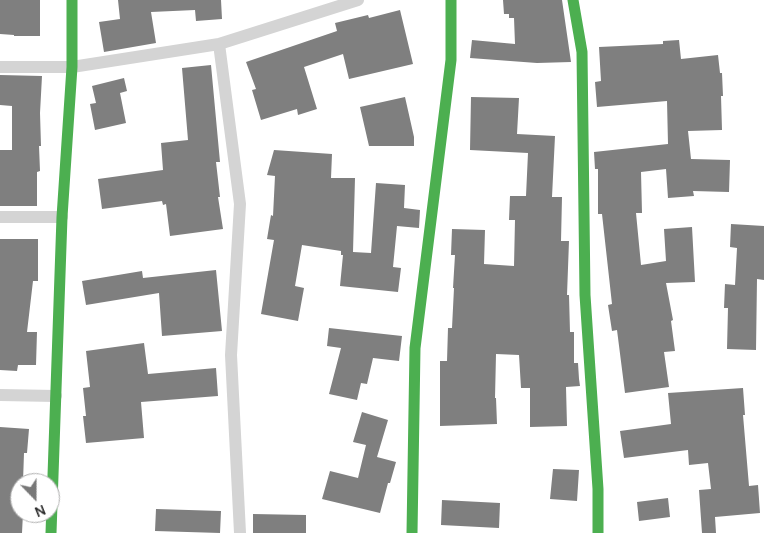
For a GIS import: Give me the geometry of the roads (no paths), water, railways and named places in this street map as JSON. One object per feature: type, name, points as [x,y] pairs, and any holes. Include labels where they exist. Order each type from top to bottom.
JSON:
[{"type":"street","points":[[51,533],[62,217],[72,67],[72,0]]},
{"type":"street","points":[[0,67],[72,67],[219,44],[358,0]]},
{"type":"street","points":[[412,533],[415,348],[452,60],[451,0]]},
{"type":"street","points":[[573,0],[582,52],[585,295],[598,489],[598,533]]},
{"type":"street","points":[[219,44],[240,204],[231,355],[240,533]]},
{"type":"street","points":[[0,216],[62,217]]},
{"type":"street","points":[[0,395],[56,396]]}]
